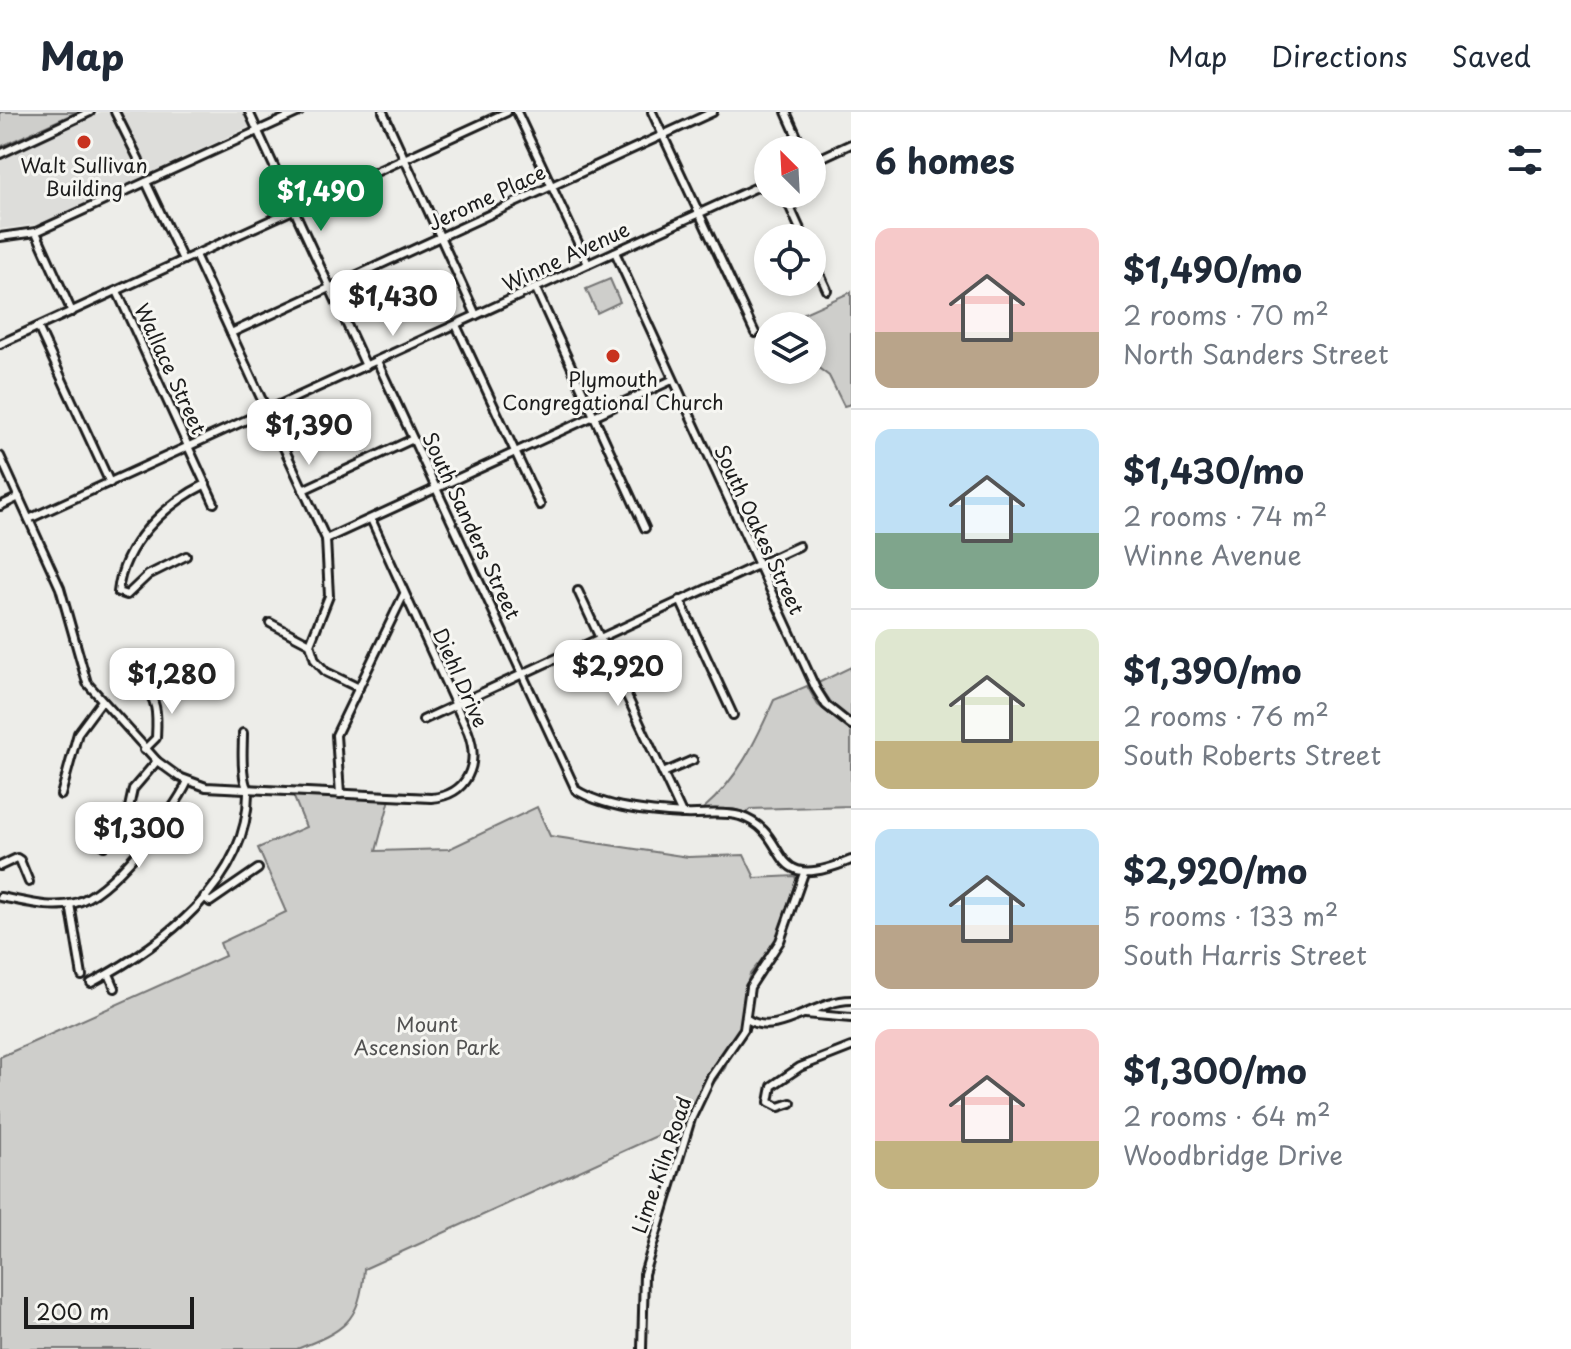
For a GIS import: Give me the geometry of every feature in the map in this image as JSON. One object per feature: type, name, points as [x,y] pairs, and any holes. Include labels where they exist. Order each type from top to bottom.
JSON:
[{"type":"street","points":[[0,154],[90,112]]},
{"type":"street","points":[[115,112],[139,160]]},
{"type":"street","points":[[249,112],[366,366]]},
{"type":"street","points":[[0,237],[36,232],[299,112]]},
{"type":"street","points":[[383,112],[476,315]]},
{"type":"street","points":[[0,344],[507,112]]},
{"type":"street","points":[[517,112],[588,264]]},
{"type":"street","points":[[652,112],[754,331]]},
{"type":"street","name":"Jerome Place","points":[[231,333],[713,112]]},
{"type":"street","points":[[786,112],[797,136]]},
{"type":"street","points":[[826,156],[851,144]]},
{"type":"street","points":[[146,182],[183,260]]},
{"type":"street","name":"Winne Avenue","points":[[29,519],[754,188]]},
{"type":"street","points":[[36,232],[72,312]]},
{"type":"street","name":"South Oakes Street","points":[[615,252],[756,565],[816,689],[826,705],[851,725]]},
{"type":"street","points":[[195,255],[326,539],[328,604],[310,644]]},
{"type":"street","points":[[536,289],[645,528]]},
{"type":"street","name":"Wallace Street","points":[[117,291],[214,503]]},
{"type":"street","points":[[456,325],[540,505]]},
{"type":"street","points":[[38,327],[110,483]]},
{"type":"street","name":"South Sanders Street","points":[[377,361],[576,790],[592,800],[682,814]]},
{"type":"street","points":[[326,539],[672,380]]},
{"type":"street","points":[[303,490],[413,439]]},
{"type":"street","points":[[0,456],[64,598],[82,673],[101,702],[144,750],[188,781],[182,795],[112,879],[88,899],[56,906],[0,897]]},
{"type":"street","points":[[186,556],[148,575],[127,595],[118,592],[124,563],[137,542],[170,504],[206,484]]},
{"type":"street","points":[[0,506],[19,497]]},
{"type":"street","name":"Diehl Drive","points":[[188,781],[216,788],[431,798],[456,789],[469,776],[473,751],[371,519]]},
{"type":"street","points":[[423,720],[799,546]]},
{"type":"street","points":[[578,591],[682,814],[735,815],[747,819],[786,862],[804,873],[819,873],[851,860]]},
{"type":"street","points":[[340,794],[334,744],[404,594]]},
{"type":"street","points":[[680,600],[733,715]]},
{"type":"street","points":[[270,623],[310,644],[321,668],[359,688]]},
{"type":"street","points":[[142,668],[140,684],[149,691],[157,715],[156,738],[144,750]]},
{"type":"street","points":[[61,795],[78,733],[101,702]]},
{"type":"street","points":[[91,983],[147,950],[204,897],[238,844],[249,790],[244,782],[243,733]]},
{"type":"street","points":[[663,773],[693,760]]},
{"type":"street","points":[[104,846],[128,812],[133,789],[157,761]]},
{"type":"street","points":[[0,866],[20,860],[29,882]]},
{"type":"street","points":[[204,897],[210,902],[218,898],[258,869]]},
{"type":"street","name":"Lime Kiln Road","points":[[642,1349],[644,1274],[691,1119],[706,1085],[747,1019],[750,987],[780,941],[804,873]]},
{"type":"street","points":[[70,904],[82,976]]},
{"type":"street","points":[[109,974],[115,988]]},
{"type":"street","points":[[747,1019],[756,1025],[769,1025],[829,1001],[851,1000]]},
{"type":"street","points":[[801,1014],[820,1013],[851,1018]]},
{"type":"street","points":[[791,1103],[779,1107],[769,1102],[772,1086],[800,1067],[851,1047]]},
{"type":"shaded area","points":[[101,112],[110,112],[134,165],[143,161],[120,112],[244,112],[249,127],[40,224],[0,229],[0,159]]},
{"type":"green space","points":[[0,112],[77,112],[0,147]]},
{"type":"green space","points":[[610,279],[620,302],[597,313],[586,289]]},
{"type":"green space","points":[[851,292],[851,404],[844,406],[826,374],[826,312],[806,312]]},
{"type":"green space","points":[[851,667],[851,719],[833,705],[818,683]]},
{"type":"green space","points":[[807,686],[818,705],[851,731],[851,806],[750,809],[746,813],[733,809],[703,809],[736,772],[753,745],[774,700]]},
{"type":"green space","name":"Mount Ascension Park","points":[[293,795],[390,799],[376,851],[449,849],[537,807],[550,836],[688,857],[744,855],[755,878],[795,876],[796,880],[775,943],[750,974],[744,994],[745,1018],[725,1068],[703,1097],[694,1119],[364,1269],[358,1302],[353,1313],[337,1330],[297,1349],[0,1349],[0,1057],[225,956],[220,943],[286,912],[258,848],[306,827]]},
{"type":"place","name":"Walt Sullivan Building","points":[[84,142]]},
{"type":"place","name":"Plymouth Congregational Church","points":[[613,356]]}]
